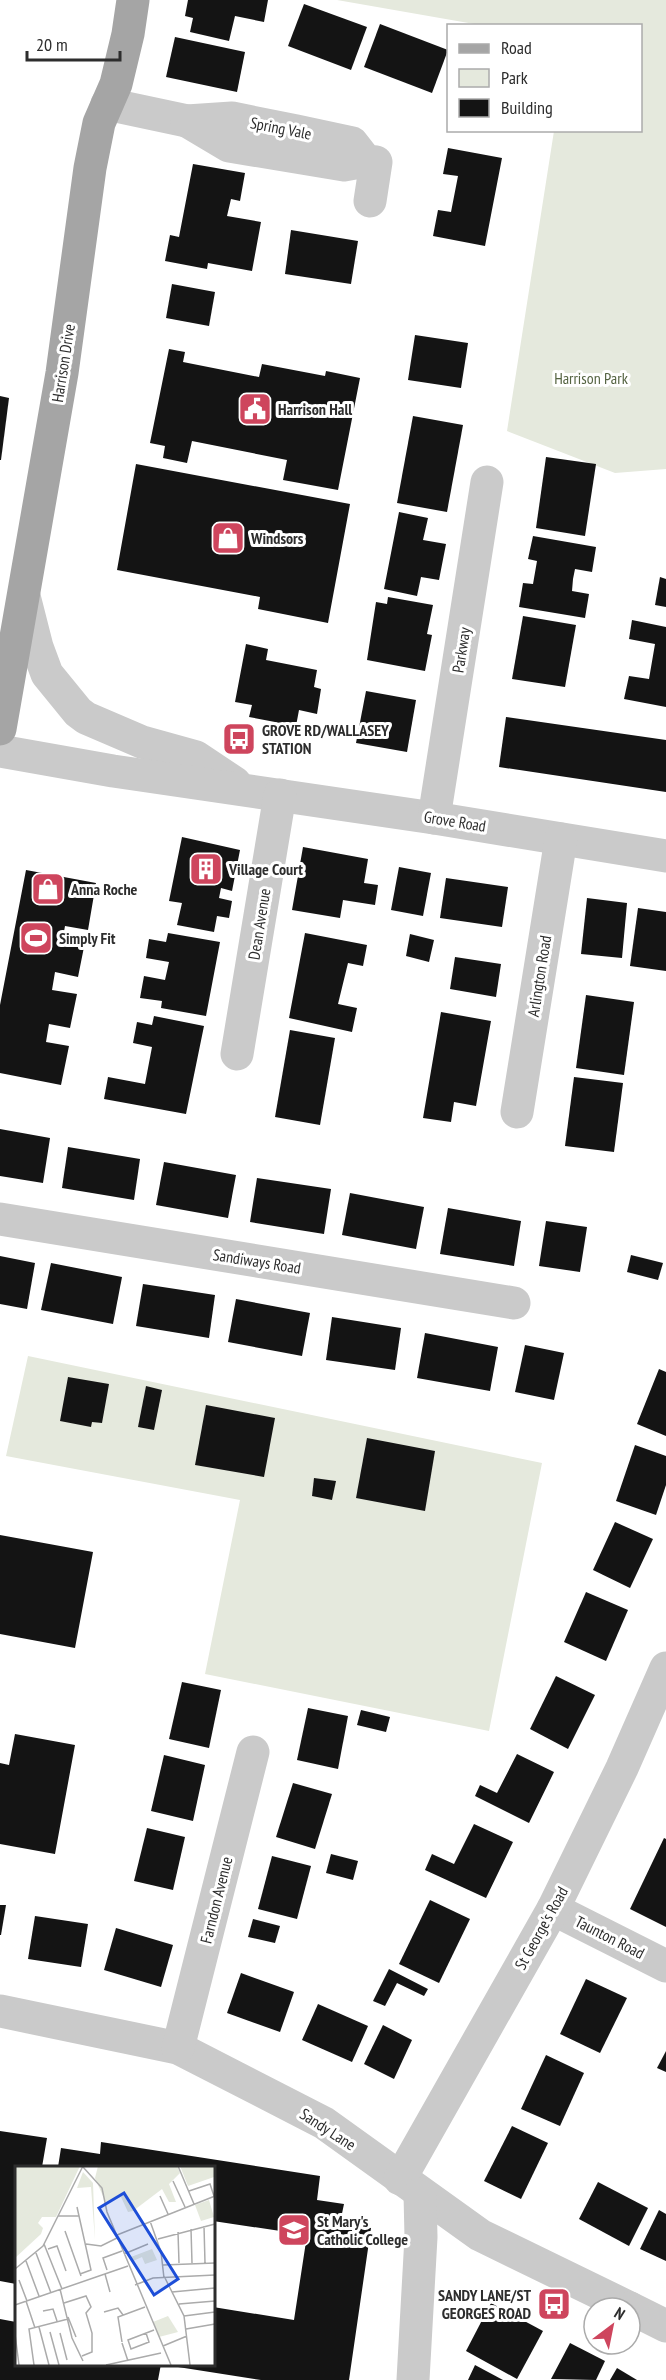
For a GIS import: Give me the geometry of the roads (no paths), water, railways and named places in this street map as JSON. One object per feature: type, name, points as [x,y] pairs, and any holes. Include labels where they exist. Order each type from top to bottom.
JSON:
[{"type":"main road","name":"Harrison Drive","points":[[0,729],[62,373],[90,168],[99,123],[118,74],[133,0]]},
{"type":"street","name":"Spring Vale","points":[[107,104],[187,121],[229,146],[344,165],[366,161],[376,162],[370,201]]},
{"type":"street","name":"Parkway","points":[[434,818],[488,482]]},
{"type":"street","name":"Grove Road","points":[[24,596],[37,647],[47,674],[78,712],[86,718],[142,742],[196,757],[244,789]]},
{"type":"street","name":"Grove Road","points":[[0,751],[112,771],[434,818],[666,856]]},
{"type":"street","name":"Dean Avenue","points":[[237,1054],[280,795]]},
{"type":"street","name":"Arlington Road","points":[[517,1112],[561,839]]},
{"type":"street","name":"Sandiways Road","points":[[0,1219],[514,1303]]},
{"type":"street","name":"St George's Road","points":[[410,2186],[553,1909],[622,1768],[666,1668]]},
{"type":"street","name":"Farndon Avenue","points":[[178,2048],[253,1752]]},
{"type":"street","name":"Taunton Road","points":[[553,1909],[666,1966]]},
{"type":"street","name":"Sandy Lane","points":[[0,2011],[178,2048],[324,2123],[480,2235],[605,2296]]},
{"type":"street","points":[[410,2186],[421,2237],[413,2380]]},
{"type":"street","name":"Sandy Lane","points":[[642,2314],[666,2326]]},
{"type":"place","name":"Harrison Hall","points":[[255,409]]},
{"type":"place","name":"Windsors","points":[[228,538]]},
{"type":"place","name":"GROVE RD/WALLASEY STATION","points":[[239,739]]},
{"type":"place","name":"Village Court","points":[[206,869]]},
{"type":"place","name":"Anna Roche","points":[[48,889]]},
{"type":"place","name":"Simply Fit","points":[[36,938]]},
{"type":"place","name":"St Mary's Catholic College","points":[[294,2230]]},
{"type":"place","name":"SANDY LANE/ST GEORGES ROAD","points":[[554,2304]]},
{"type":"park label","name":"Harrison Park","points":[[591,378]]}]
